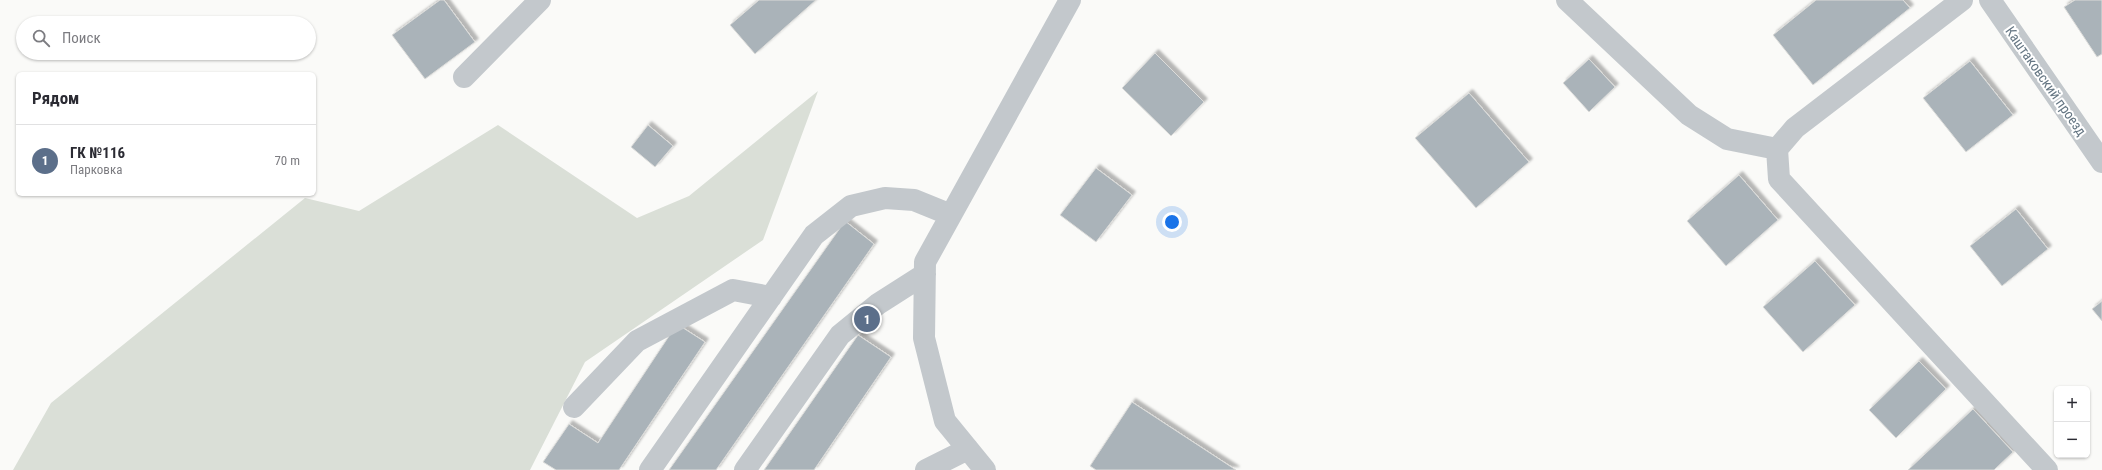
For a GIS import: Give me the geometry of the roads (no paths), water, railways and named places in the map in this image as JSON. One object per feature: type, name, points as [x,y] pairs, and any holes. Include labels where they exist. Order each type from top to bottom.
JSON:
[{"type":"street","points":[[464,77],[540,0]]},
{"type":"street","points":[[985,470],[945,421],[924,338],[925,262],[1070,0]]},
{"type":"street","points":[[1567,0],[1689,115],[1727,139],[1777,149]]},
{"type":"street","points":[[1962,0],[1795,128],[1777,149],[1779,179],[2047,470]]},
{"type":"street","name":"Каштаковский проезд","points":[[1990,0],[2102,162]]},
{"type":"street","points":[[650,470],[814,235],[851,206],[885,198],[914,200],[952,215]]},
{"type":"street","points":[[745,470],[840,335],[878,304],[925,274]]},
{"type":"street","points":[[574,407],[637,341],[733,290],[771,297]]},
{"type":"street","points":[[926,470],[968,449]]},
{"type":"place","name":"ГК №116","points":[[867,319]]}]
